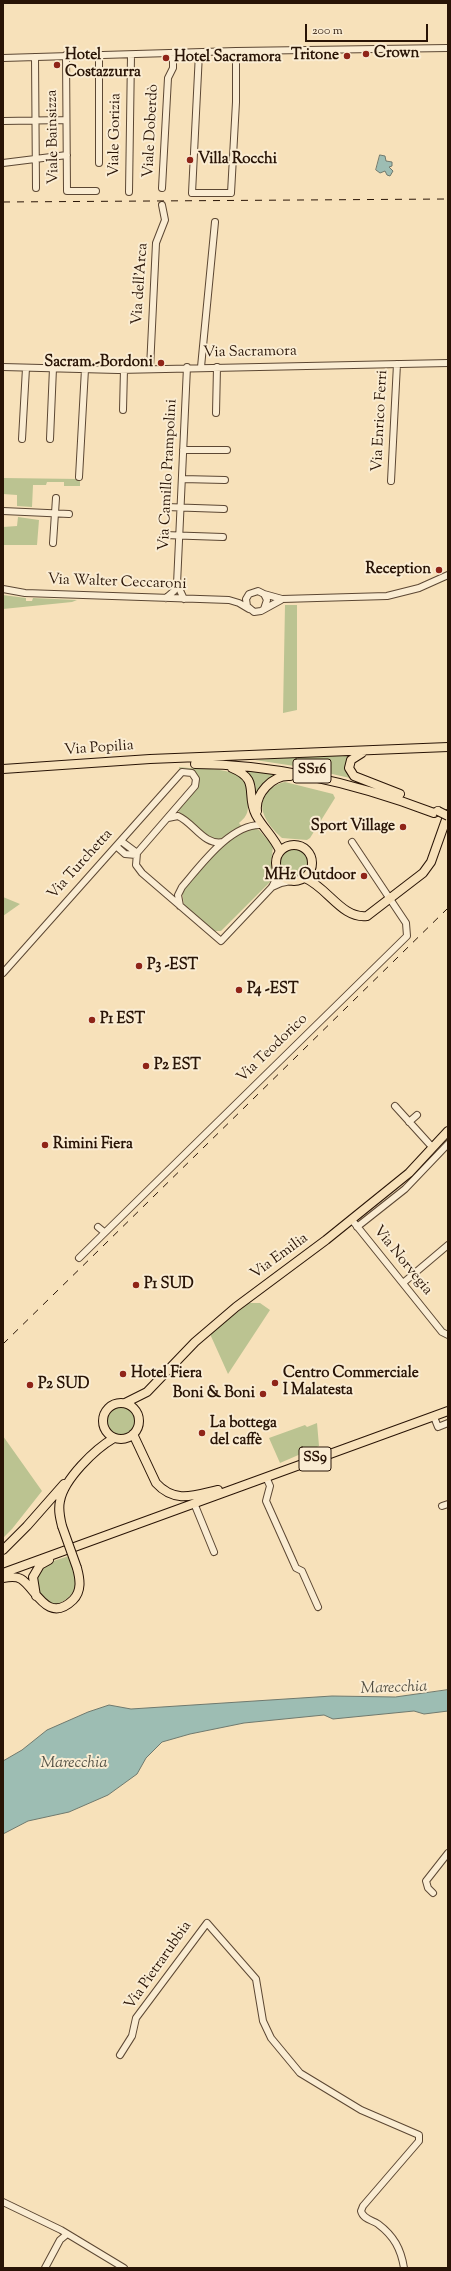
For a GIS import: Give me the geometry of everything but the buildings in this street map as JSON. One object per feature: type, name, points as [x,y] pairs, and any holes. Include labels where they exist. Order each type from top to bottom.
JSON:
[{"type":"main road","points":[[197,761],[448,748]]},
{"type":"main road","points":[[363,752],[351,760],[349,768],[354,776],[400,794]]},
{"type":"main road","name":"Via Popilia","points":[[3,769],[150,759],[197,761]]},
{"type":"main road","name":"SS16","points":[[197,761],[326,779],[398,799],[434,813],[438,811]]},
{"type":"main road","name":"SS16","points":[[197,761],[300,769],[400,794],[435,808],[438,811],[448,815]]},
{"type":"main road","name":"Via Popilia","points":[[3,774],[197,761]]},
{"type":"main road","points":[[224,765],[242,773],[250,782],[254,809],[260,822],[283,849]]},
{"type":"main road","points":[[260,822],[257,808],[261,793],[271,782],[286,775],[326,779]]},
{"type":"main road","points":[[306,878],[311,870],[312,859],[307,849],[297,844],[283,849],[276,862],[279,873],[291,881],[306,878],[317,883],[341,906],[353,915],[367,916],[390,900],[423,873],[428,867],[448,815]]},
{"type":"main road","points":[[311,870],[317,883]]},
{"type":"main road","name":"Via Emilia","points":[[137,1414],[147,1392],[195,1342],[236,1307],[352,1220],[421,1161],[448,1131]]},
{"type":"main road","name":"Via Emilia","points":[[125,1403],[147,1392]]},
{"type":"main road","points":[[3,1578],[13,1577],[21,1579],[36,1596],[49,1606],[64,1605],[72,1601],[80,1587],[77,1568],[60,1518],[60,1501],[64,1488],[94,1453],[101,1442],[103,1427],[102,1421],[106,1411],[113,1405],[125,1403],[137,1414],[138,1425],[133,1434],[123,1439],[114,1438],[103,1427]]},
{"type":"main road","name":"SS9","points":[[3,1572],[448,1411]]},
{"type":"main road","points":[[133,1434],[156,1484],[169,1494],[186,1498],[218,1490],[229,1491]]},
{"type":"main road","points":[[94,1453],[114,1438]]},
{"type":"main road","points":[[3,1550],[75,1474]]},
{"type":"main road","points":[[36,1596],[33,1577],[40,1565],[105,1540],[117,1531]]},
{"type":"street","points":[[3,58],[236,51],[448,48]]},
{"type":"street","points":[[198,53],[192,193],[231,193],[236,90],[236,51]]},
{"type":"street","name":"Viale Doberdò","points":[[162,188],[168,78],[174,68],[173,54]]},
{"type":"street","name":"Viale Bainsizza","points":[[66,55],[67,191],[96,191]]},
{"type":"street","name":"Viale Gorizia","points":[[129,192],[131,55]]},
{"type":"street","points":[[99,56],[99,163]]},
{"type":"street","points":[[35,57],[34,121],[36,188]]},
{"type":"street","points":[[3,121],[66,120]]},
{"type":"street","points":[[3,163],[67,155]]},
{"type":"street","name":"Via dell'Arca","points":[[150,368],[156,243],[165,220],[162,205]]},
{"type":"street","points":[[201,367],[215,222]]},
{"type":"street","name":"Via Sacramora","points":[[3,367],[124,369],[448,362]]},
{"type":"street","name":"Via Enrico Ferri","points":[[391,481],[397,364]]},
{"type":"street","name":"Via Camillo Prampolini","points":[[184,599],[177,584],[187,367]]},
{"type":"street","points":[[216,413],[217,367]]},
{"type":"street","points":[[20,417],[25,368]]},
{"type":"street","points":[[22,439],[25,368]]},
{"type":"street","points":[[50,439],[53,368]]},
{"type":"street","points":[[79,477],[85,369]]},
{"type":"street","points":[[123,410],[124,369]]},
{"type":"street","points":[[183,450],[227,450]]},
{"type":"street","points":[[182,479],[225,480]]},
{"type":"street","points":[[54,543],[56,498]]},
{"type":"street","points":[[166,507],[224,509]]},
{"type":"street","points":[[3,511],[69,514]]},
{"type":"street","points":[[164,535],[223,537]]},
{"type":"street","points":[[264,609],[282,599],[386,596],[419,588],[448,575]]},
{"type":"street","points":[[166,598],[174,591],[177,584]]},
{"type":"street","name":"Via Walter Ceccaroni","points":[[3,589],[25,593],[230,600],[239,602],[254,612],[264,609]]},
{"type":"street","name":"Via Walter Ceccaroni","points":[[230,600],[258,591],[282,599]]},
{"type":"street","points":[[249,594],[246,599],[249,609]]},
{"type":"street","points":[[264,594],[267,603],[264,609]]},
{"type":"street","name":"Via Turchetta","points":[[3,973],[179,775],[189,772],[195,776],[196,782],[165,820]]},
{"type":"street","points":[[116,846],[126,854],[136,854],[165,820],[178,816],[208,839],[214,842],[224,842]]},
{"type":"street","points":[[180,906],[178,895],[182,887],[224,842],[248,826],[260,822]]},
{"type":"street","points":[[121,841],[136,854],[138,868],[221,941],[272,887],[280,882],[291,881]]},
{"type":"street","name":"Via Teodorico","points":[[79,1258],[407,936],[406,923],[352,842]]},
{"type":"street","points":[[272,887],[279,873]]},
{"type":"street","points":[[395,1106],[433,1148]]},
{"type":"street","points":[[409,1122],[417,1115]]},
{"type":"street","points":[[357,1227],[405,1189],[448,1144]]},
{"type":"street","points":[[421,1161],[427,1167]]},
{"type":"street","name":"Via Norvegia","points":[[352,1220],[442,1332],[448,1335]]},
{"type":"street","points":[[98,1227],[104,1232]]},
{"type":"street","points":[[403,1283],[448,1245]]},
{"type":"street","points":[[434,1416],[438,1427],[448,1423]]},
{"type":"street","points":[[266,1477],[270,1486],[266,1501],[296,1568],[302,1571],[318,1607]]},
{"type":"street","points":[[194,1503],[214,1552]]},
{"type":"street","points":[[433,1893],[428,1888],[426,1880],[448,1853]]},
{"type":"street","name":"Via Pietrarubbia","points":[[120,2055],[132,2036],[136,2018],[142,2008],[207,1923],[256,1979],[263,2021],[271,2038],[300,2073],[361,2110],[419,2134],[419,2141],[363,2206],[361,2211],[363,2216],[378,2224],[393,2238],[402,2255],[404,2268]]},
{"type":"street","points":[[3,2202],[61,2230],[124,2268]]},
{"type":"street","points":[[45,2268],[60,2240],[66,2234]]},
{"type":"green space","points":[[3,478],[80,479],[80,486],[64,486],[64,482],[47,482],[46,485],[33,485],[32,507],[17,506],[17,495],[3,494]]},
{"type":"green space","points":[[18,517],[39,520],[37,545],[3,545],[3,527],[17,526]]},
{"type":"green space","points":[[3,595],[26,598],[26,601],[32,601],[33,598],[77,600],[72,602],[3,609]]},
{"type":"green space","points":[[285,605],[297,605],[297,710],[283,713]]},
{"type":"green space","points":[[352,754],[346,764],[350,778],[301,767],[255,760]]},
{"type":"green space","points":[[179,767],[224,771],[234,774],[242,779],[247,787],[248,809],[246,815],[239,823],[242,827],[218,840],[211,838],[177,810],[197,784],[189,770],[180,771]]},
{"type":"green space","points":[[245,770],[280,774],[256,801]]},
{"type":"green space","points":[[285,782],[333,794],[335,798],[310,838],[307,840],[282,838],[264,816],[262,806],[265,796],[271,788]]},
{"type":"green space","points":[[254,828],[259,830],[273,846],[271,865],[273,879],[221,931],[214,931],[184,905],[182,892],[214,854],[232,838]]},
{"type":"green space","points":[[294,849],[304,853],[308,863],[304,873],[294,877],[284,873],[280,863],[284,853]]},
{"type":"green space","points":[[3,897],[20,904],[3,916]]},
{"type":"green space","points":[[249,1303],[260,1303],[270,1310],[228,1374],[210,1334]]},
{"type":"green space","points":[[120,1406],[131,1410],[135,1421],[131,1432],[120,1436],[109,1432],[105,1421],[109,1410]]},
{"type":"green space","points":[[317,1423],[319,1446],[280,1463],[269,1438],[305,1425],[307,1427]]},
{"type":"green space","points":[[3,1436],[42,1491],[3,1538]]},
{"type":"green space","points":[[69,1556],[76,1576],[75,1589],[67,1599],[56,1604],[50,1604],[44,1601],[39,1594],[35,1578],[44,1564]]},
{"type":"water","points":[[380,155],[385,156],[386,161],[392,162],[392,166],[389,167],[393,171],[390,176],[387,175],[385,171],[380,173],[376,170]]},
{"type":"water","name":"Marecchia","points":[[448,1690],[448,1711],[424,1714],[414,1711],[333,1719],[324,1715],[244,1723],[190,1734],[162,1742],[146,1758],[137,1774],[108,1795],[69,1812],[28,1821],[3,1834],[3,1761],[22,1750],[47,1730],[88,1712],[109,1705],[131,1709],[332,1696],[395,1697]]},
{"type":"railway","points":[[3,202],[448,199]]},
{"type":"railway","points":[[3,1344],[448,908]]},
{"type":"place","name":"Crown","points":[[366,54]]},
{"type":"place","name":"Tritone","points":[[347,56]]},
{"type":"place","name":"Hotel Sacramora","points":[[166,58]]},
{"type":"place","name":"Hotel Costazzurra","points":[[57,65]]},
{"type":"place","name":"Villa Rocchi","points":[[190,160]]},
{"type":"place","name":"Sacram.-Bordoni","points":[[161,363]]},
{"type":"place","name":"Reception","points":[[439,570]]},
{"type":"place","name":"Sport Village","points":[[403,827]]},
{"type":"place","name":"MHz Outdoor","points":[[364,876]]},
{"type":"place","name":"P3 -EST","points":[[139,966]]},
{"type":"place","name":"P4 -EST","points":[[239,990]]},
{"type":"place","name":"P1 EST","points":[[92,1020]]},
{"type":"place","name":"P2 EST","points":[[146,1066]]},
{"type":"place","name":"Rimini Fiera","points":[[45,1145]]},
{"type":"place","name":"P1 SUD","points":[[136,1285]]},
{"type":"place","name":"Hotel Fiera","points":[[123,1374]]},
{"type":"place","name":"Centro Commerciale I Malatesta","points":[[275,1383]]},
{"type":"place","name":"P2 SUD","points":[[30,1385]]},
{"type":"place","name":"Boni & Boni","points":[[263,1394]]},
{"type":"place","name":"La bottega del caffè","points":[[202,1433]]}]
